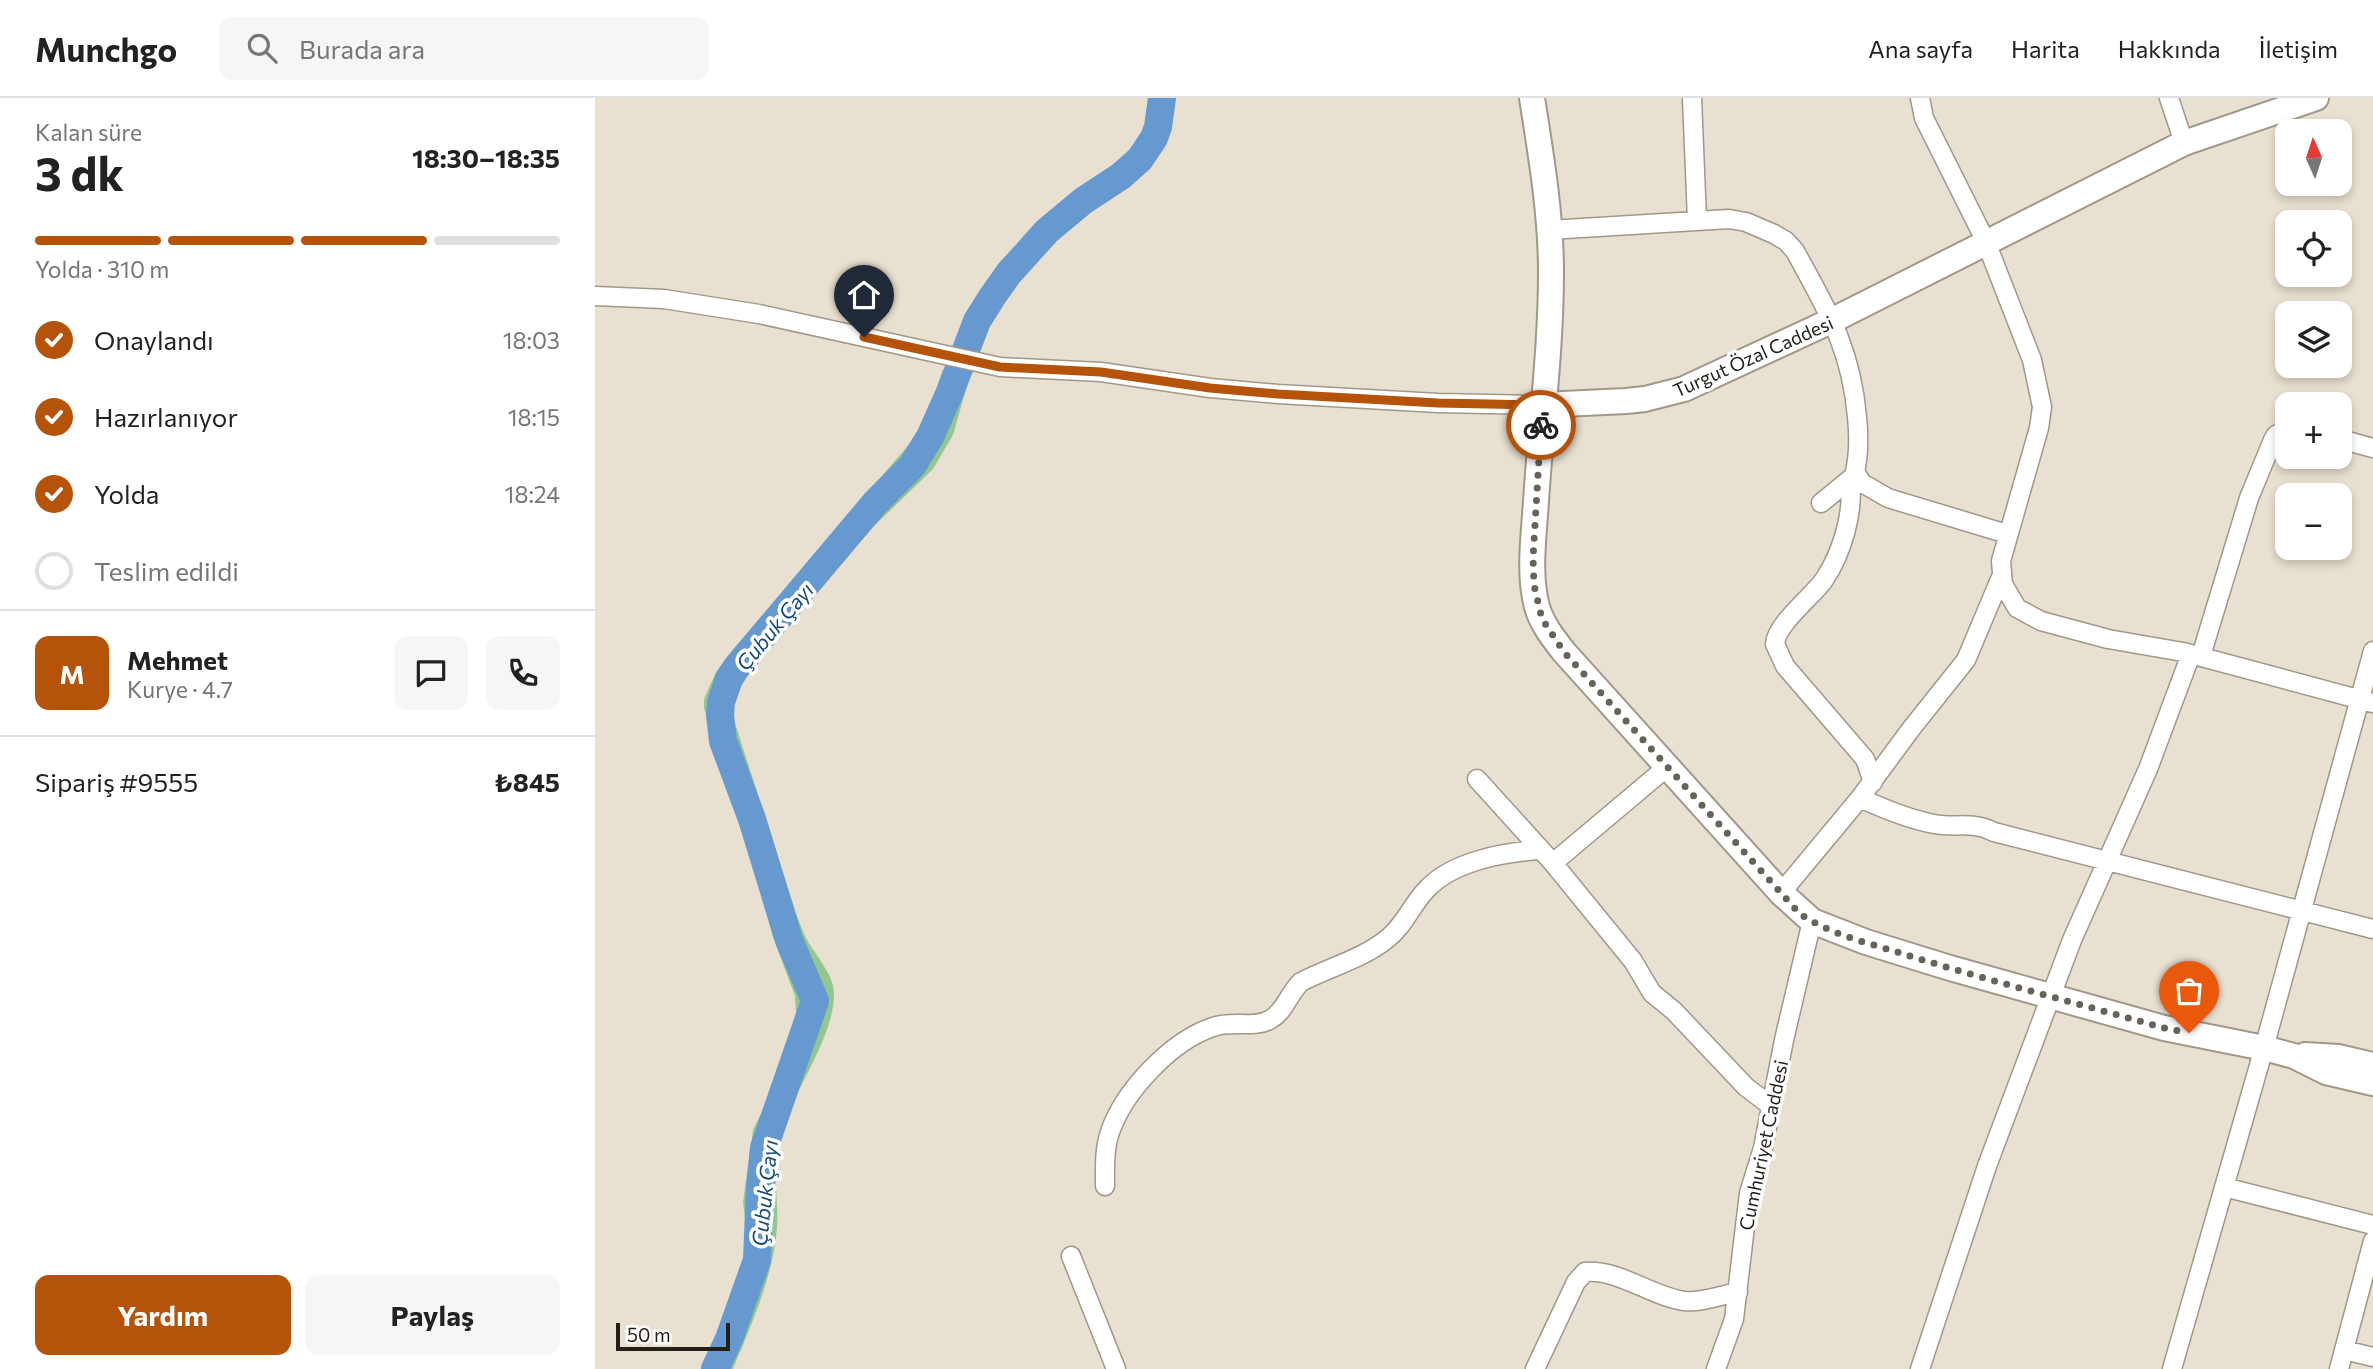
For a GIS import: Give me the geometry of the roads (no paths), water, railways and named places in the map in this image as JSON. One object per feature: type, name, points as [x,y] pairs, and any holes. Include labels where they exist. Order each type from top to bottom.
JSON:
[{"type":"street","points":[[1532,98],[1549,230],[1551,324],[1542,405],[1533,558],[1535,595],[1542,619],[1564,652],[1800,914],[1812,921],[1840,934],[1928,961],[2164,1028],[2265,1048],[2294,1056],[2326,1072],[2373,1083]]},
{"type":"street","points":[[1692,98],[1697,220]]},
{"type":"street","points":[[1920,98],[1924,118],[1934,142],[1986,242],[2032,360],[2042,407],[2024,483],[2001,561],[2001,577],[2007,594],[2017,608],[2041,621],[2109,639],[2196,655],[2367,702]]},
{"type":"street","points":[[2169,98],[2184,143]]},
{"type":"street","name":"Turgut Özal Caddesi","points":[[595,296],[664,299],[701,304],[759,314],[975,362],[1023,369],[1101,372],[1210,388],[1278,394],[1438,403],[1542,405],[1613,402],[1665,395],[1723,373],[2184,143],[2316,98]]},
{"type":"street","points":[[1549,230],[1729,219],[1746,222],[1786,241],[1795,251],[1842,341],[1853,386],[1858,427],[1848,519],[1832,566],[1823,581],[1779,631],[1775,644],[1785,666],[1865,760],[1873,782]]},
{"type":"street","points":[[1923,1368],[1987,1166],[2072,940],[2196,655],[2249,498],[2275,438]]},
{"type":"street","points":[[2352,443],[2373,449]]},
{"type":"street","points":[[1852,477],[1888,498],[2007,534]]},
{"type":"street","points":[[1821,503],[1852,477]]},
{"type":"street","points":[[1781,893],[1860,799],[1966,660],[2001,577]]},
{"type":"street","points":[[2172,1369],[2265,1048],[2301,911],[2367,702],[2373,651]]},
{"type":"street","points":[[1105,1186],[1107,1145],[1117,1115],[1148,1073],[1179,1044],[1201,1031],[1221,1024],[1264,1023],[1273,1018],[1301,982],[1361,956],[1389,937],[1401,926],[1427,889],[1447,874],[1502,854],[1547,857],[1667,767]]},
{"type":"street","points":[[1477,779],[1547,857],[1633,961],[1652,993],[1675,1011],[1746,1087],[1771,1106]]},
{"type":"street","points":[[1860,799],[1905,817],[1934,824],[1977,825],[2107,863],[2373,929]]},
{"type":"street","name":"Cumhuriyet Caddesi","points":[[1716,1369],[1734,1319],[1749,1192],[1763,1148],[1789,1015],[1812,921]]},
{"type":"street","points":[[2294,1056],[2328,1056],[2373,1065]]},
{"type":"street","points":[[2224,1187],[2373,1225]]},
{"type":"street","points":[[2339,1369],[2373,1241]]},
{"type":"street","points":[[1071,1256],[1116,1369]]},
{"type":"street","points":[[1535,1369],[1576,1282],[1585,1272],[1602,1273],[1683,1301],[1738,1292]]},
{"type":"street","points":[[2344,1350],[2373,1357]]},
{"type":"waterway","name":"Çubuk Çayı","points":[[715,1369],[729,1339],[757,1260],[764,1148],[815,1001],[789,940],[752,819],[723,741],[721,702],[729,679],[875,503],[912,466],[930,437],[977,321],[992,297],[1009,273],[1047,231],[1140,159],[1158,127],[1162,98]]}]
